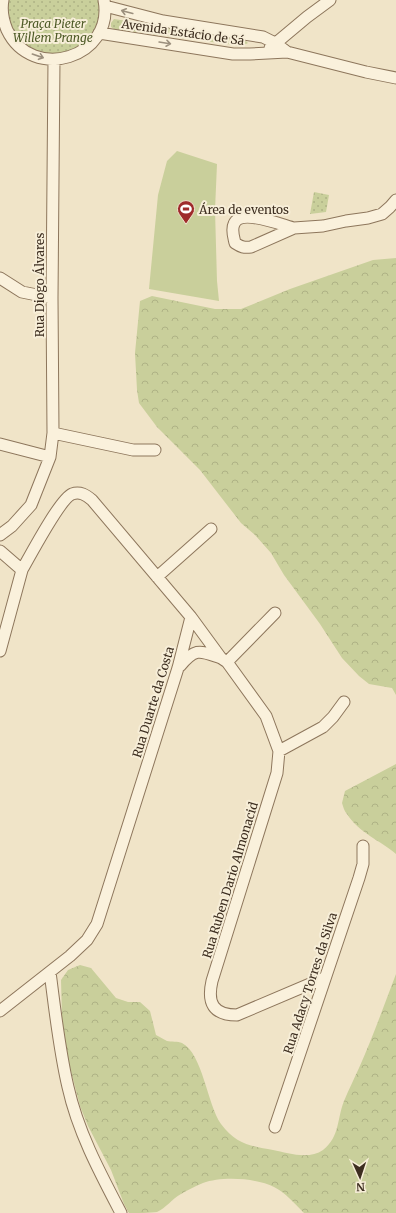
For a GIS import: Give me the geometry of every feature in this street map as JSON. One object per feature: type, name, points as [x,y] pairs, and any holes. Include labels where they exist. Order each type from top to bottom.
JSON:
[{"type":"street","points":[[266,53],[274,43],[330,0]]},
{"type":"street","name":"Avenida Estácio de Sá","points":[[2,4],[5,24],[9,34],[16,43],[25,51],[34,56],[54,60],[69,57],[83,51],[94,41],[99,33],[104,19],[105,3],[162,21],[263,37],[287,52]]},
{"type":"street","name":"Avenida Estácio de Sá","points":[[99,33],[233,54],[287,52],[396,78]]},
{"type":"street","name":"Rua Diogo Álvares","points":[[50,457],[53,433],[52,298],[54,60]]},
{"type":"street","points":[[294,228],[263,219],[246,217],[237,219],[233,224],[233,234],[235,243],[244,248],[251,247],[294,228],[323,226],[382,214],[396,200]]},
{"type":"street","points":[[0,278],[22,292],[52,298]]},
{"type":"street","points":[[53,433],[133,450],[155,450]]},
{"type":"street","points":[[0,444],[50,457],[31,505],[12,526],[0,535]]},
{"type":"street","points":[[0,651],[22,570],[65,499],[72,494],[85,494],[92,500],[191,617]]},
{"type":"street","points":[[157,578],[211,528]]},
{"type":"street","points":[[0,551],[22,570]]},
{"type":"street","points":[[178,668],[188,656],[194,653],[203,652],[224,660],[275,613]]},
{"type":"street","name":"Rua Ruben Dario Almonacid","points":[[191,617],[266,716],[279,751],[277,773],[212,981],[209,993],[212,1003],[217,1011],[226,1015],[237,1015],[324,978]]},
{"type":"street","name":"Rua Duarte da Costa","points":[[0,1012],[70,956],[87,940],[96,924],[178,668],[191,617]]},
{"type":"street","points":[[279,751],[323,726],[334,717],[344,702]]},
{"type":"street","name":"Rua Adacy Torres da Silva","points":[[275,1127],[363,864],[363,846]]},
{"type":"street","points":[[50,972],[60,1050],[68,1088],[77,1118],[94,1160],[121,1213]]},
{"type":"green space","name":"Praça Pieter Willem Prange","points":[[2,0],[104,0],[94,41],[57,59],[18,46]]},
{"type":"green space","points":[[114,19],[243,38],[248,43],[242,46],[114,29],[111,27],[111,23]]},
{"type":"green space","name":"Área de eventos","points":[[177,151],[217,164],[215,210],[219,301],[149,289],[158,195],[167,161]]},
{"type":"green space","points":[[314,192],[329,195],[326,212],[310,214]]},
{"type":"green space","points":[[396,258],[396,695],[392,688],[369,684],[342,658],[320,624],[284,575],[271,553],[255,535],[241,523],[200,470],[157,427],[139,403],[135,353],[140,301],[152,296],[215,309],[241,309],[290,289],[373,260]]},
{"type":"green space","points":[[396,764],[396,854],[357,826],[346,813],[342,803],[345,791]]},
{"type":"green space","points":[[80,965],[91,968],[116,998],[128,1002],[140,1002],[150,1011],[156,1035],[167,1041],[182,1043],[189,1049],[200,1068],[216,1115],[221,1124],[232,1136],[250,1145],[298,1155],[311,1155],[317,1153],[323,1150],[332,1139],[344,1101],[369,1045],[396,974],[396,1213],[304,1213],[286,1195],[267,1184],[249,1180],[220,1179],[197,1185],[178,1196],[157,1212],[129,1213],[111,1170],[88,1126],[80,1106],[67,1056],[62,1018],[61,980],[68,970]]},
{"type":"place","name":"Área de eventos","points":[[186,224]]}]
